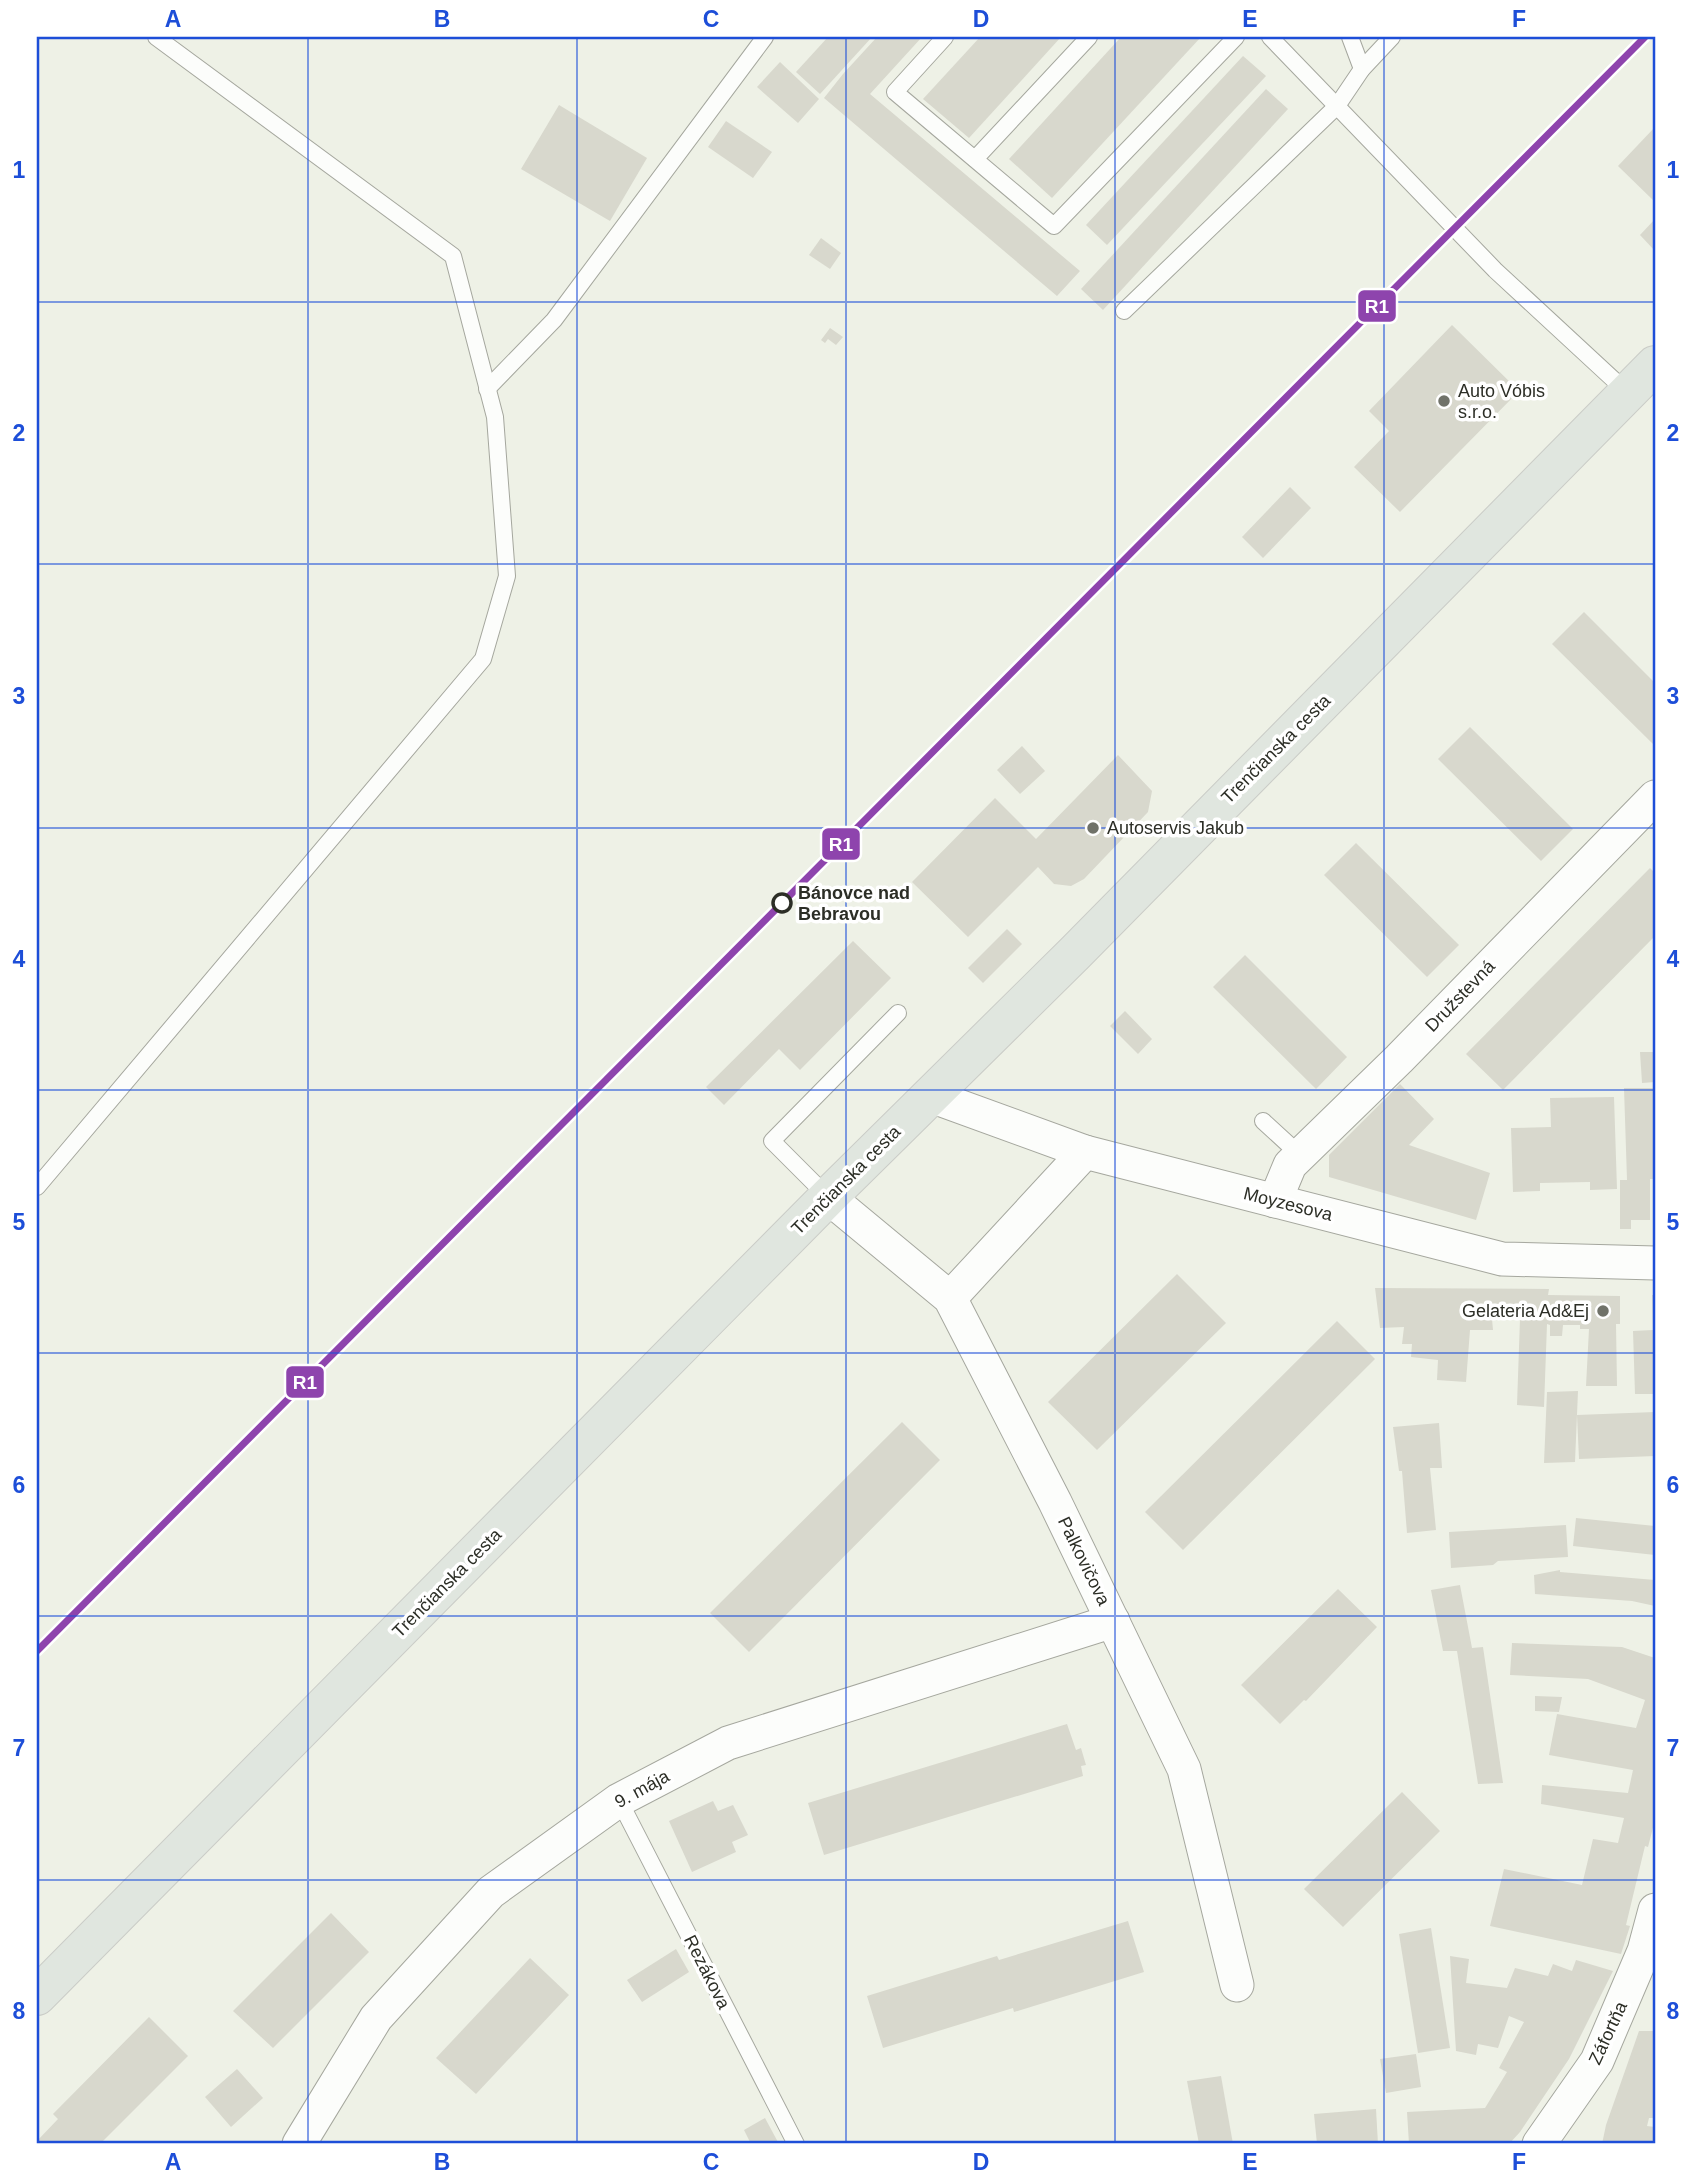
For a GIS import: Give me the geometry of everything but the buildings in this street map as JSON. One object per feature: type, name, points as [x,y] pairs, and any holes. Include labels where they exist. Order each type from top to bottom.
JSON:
[{"type":"main road","name":"Trenčianska cesta","points":[[37,1996],[1655,365]]},
{"type":"street","name":"Družstevná","points":[[1275,1201],[1295,1160],[1399,1059],[1655,797]]},
{"type":"street","name":"Moyzesova","points":[[931,1096],[1085,1152],[1502,1259],[1655,1263]]},
{"type":"street","points":[[950,1298],[1085,1152]]},
{"type":"street","name":"Palkovičova","points":[[828,1197],[950,1298],[1055,1502],[1184,1769],[1237,1985]]},
{"type":"street","name":"9. mája","points":[[299,2144],[376,2018],[491,1892],[619,1800],[728,1743],[1113,1622]]},
{"type":"street","name":"Záfortňa","points":[[1539,2144],[1597,2061],[1644,1951],[1655,1910]]},
{"type":"lane","points":[[37,1187],[484,659],[507,576],[495,417],[453,256],[156,37]]},
{"type":"lane","points":[[487,389],[554,320],[765,37]]},
{"type":"lane","points":[[945,37],[895,92],[1054,226],[1236,37]]},
{"type":"lane","points":[[975,159],[1089,37]]},
{"type":"lane","points":[[1270,37],[1494,270],[1627,393]]},
{"type":"lane","points":[[1350,37],[1362,69]]},
{"type":"lane","points":[[1124,311],[1336,106],[1362,69],[1392,37]]},
{"type":"lane","points":[[828,1197],[772,1141],[898,1013]]},
{"type":"lane","points":[[1263,1121],[1295,1160]]},
{"type":"lane","name":"Rezákova","points":[[619,1800],[796,2144]]},
{"type":"transit line","name":"R1","points":[[37,1651],[1645,37]]},
{"type":"place","name":"Auto Vóbis s.r.o.","points":[[1444,401]]},
{"type":"place","name":"Autoservis Jakub","points":[[1093,828]]},
{"type":"place","name":"Bánovce nad Bebravou","points":[[782,903]]},
{"type":"place","name":"Gelateria Ad&Ej","points":[[1603,1311]]}]
